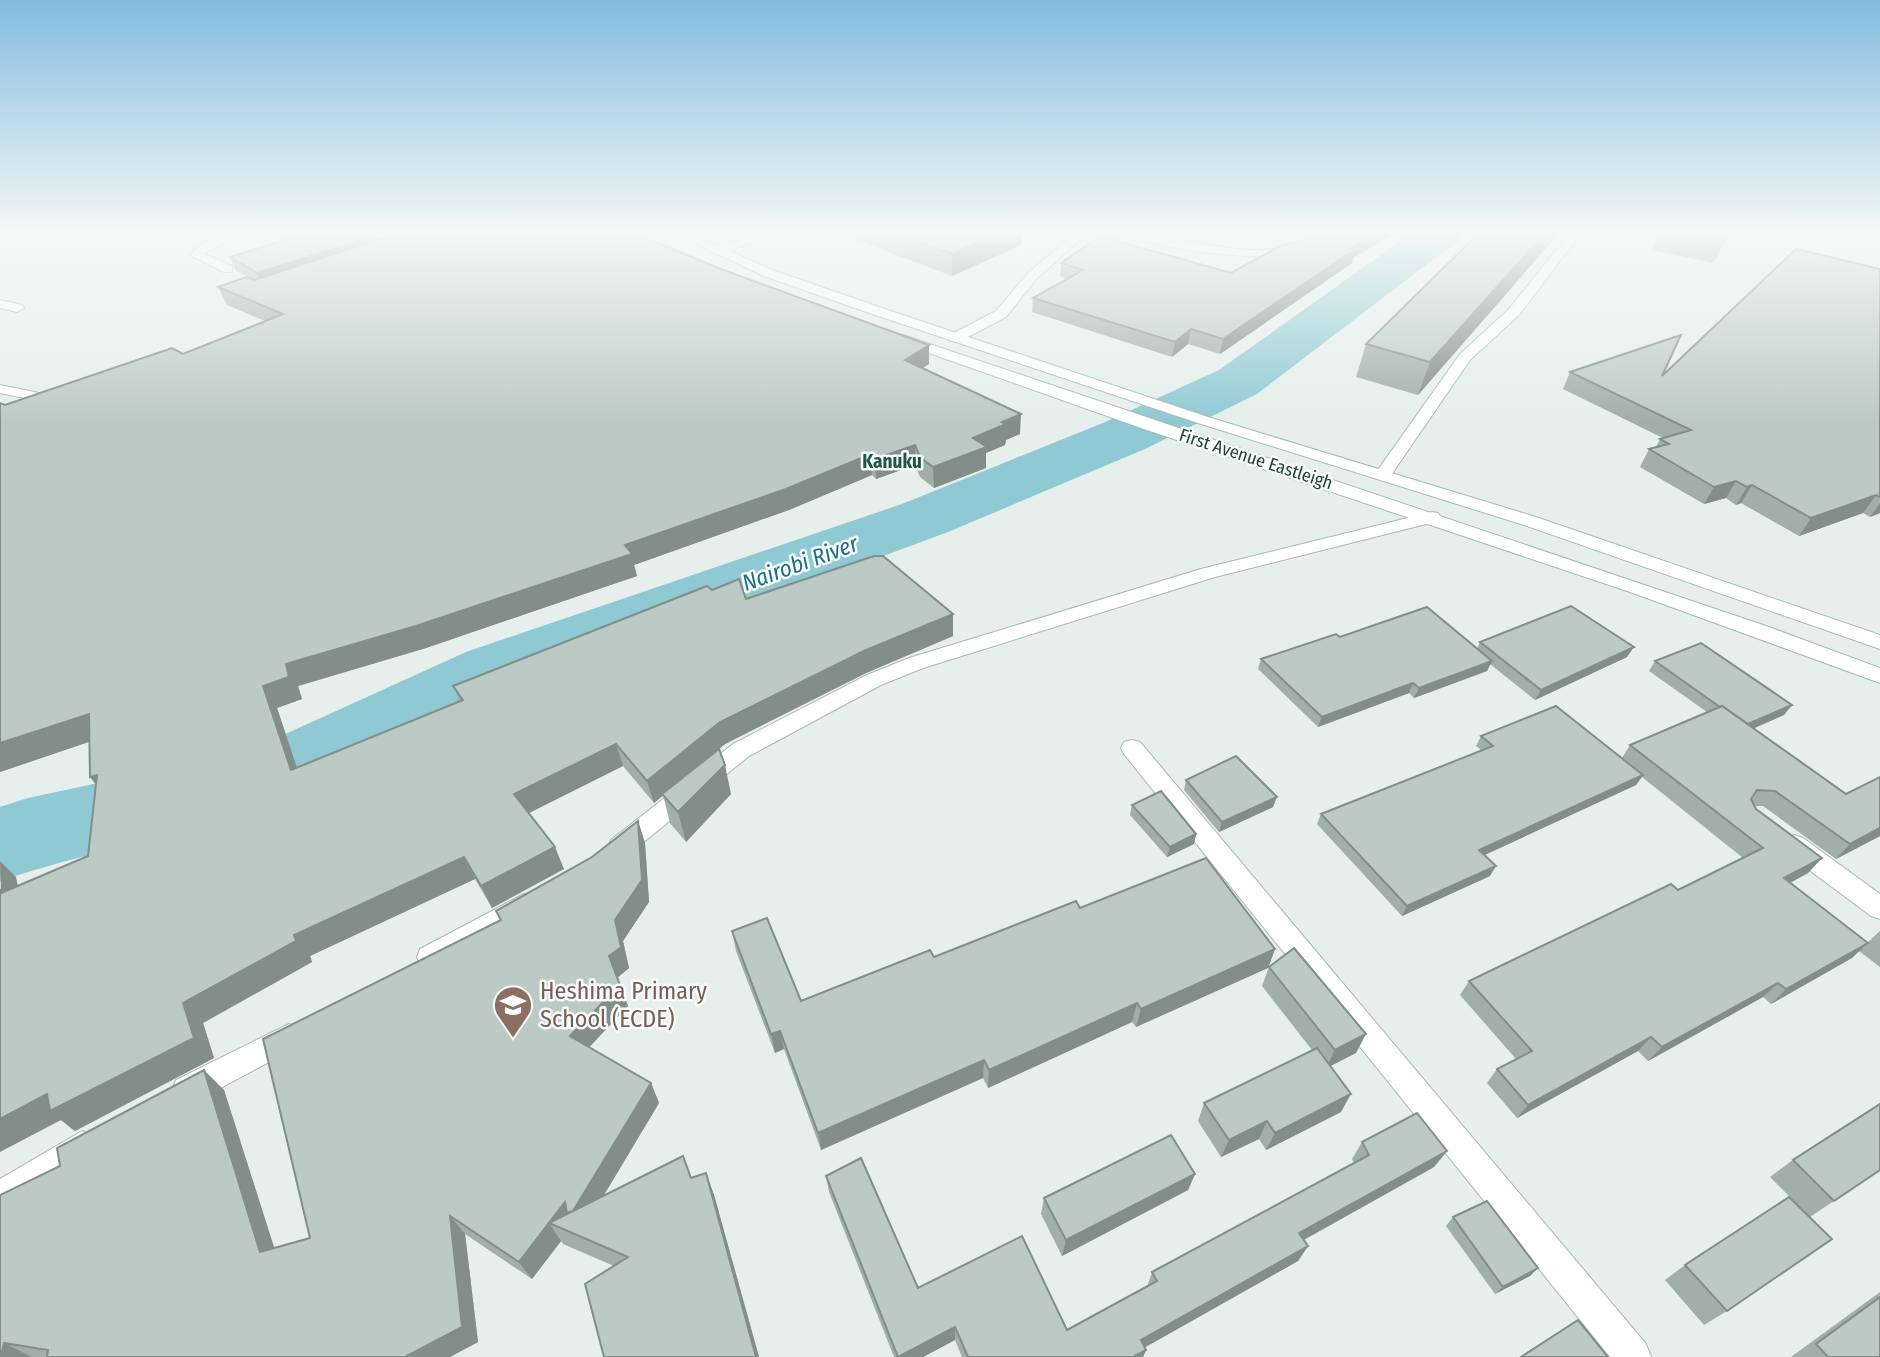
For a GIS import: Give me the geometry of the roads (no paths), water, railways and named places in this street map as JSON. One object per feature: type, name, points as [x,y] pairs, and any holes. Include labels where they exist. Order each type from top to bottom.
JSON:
[{"type":"street","name":"First Avenue Eastleigh","points":[[840,296],[1107,389],[1383,474],[1657,564],[1880,642]]},
{"type":"street","points":[[955,338],[1001,314],[1015,296]]},
{"type":"street","points":[[1383,474],[1465,358],[1514,312],[1526,296]]},
{"type":"street","points":[[0,304],[17,309]]},
{"type":"street","name":"First Avenue Eastleigh","points":[[890,334],[1775,635],[1880,676]]},
{"type":"street","points":[[0,389],[44,398]]},
{"type":"street","points":[[601,862],[741,750],[874,680],[916,663],[1208,573],[1432,517]]},
{"type":"street","points":[[1132,748],[1633,1357]]},
{"type":"street","points":[[1774,831],[1880,908]]},
{"type":"street","points":[[413,967],[544,895]]},
{"type":"street","points":[[169,1099],[305,1028]]},
{"type":"street","points":[[0,1197],[107,1132]]},
{"type":"waterway","name":"Nairobi River","points":[[0,844],[28,834],[131,811],[228,798],[494,671],[925,518],[1124,436],[1238,382],[1355,296]]},
{"type":"place","name":"Heshima Primary School (ECDE)","points":[[513,1039]]},
{"type":"district","name":"Kanuku","points":[[892,461]]}]
